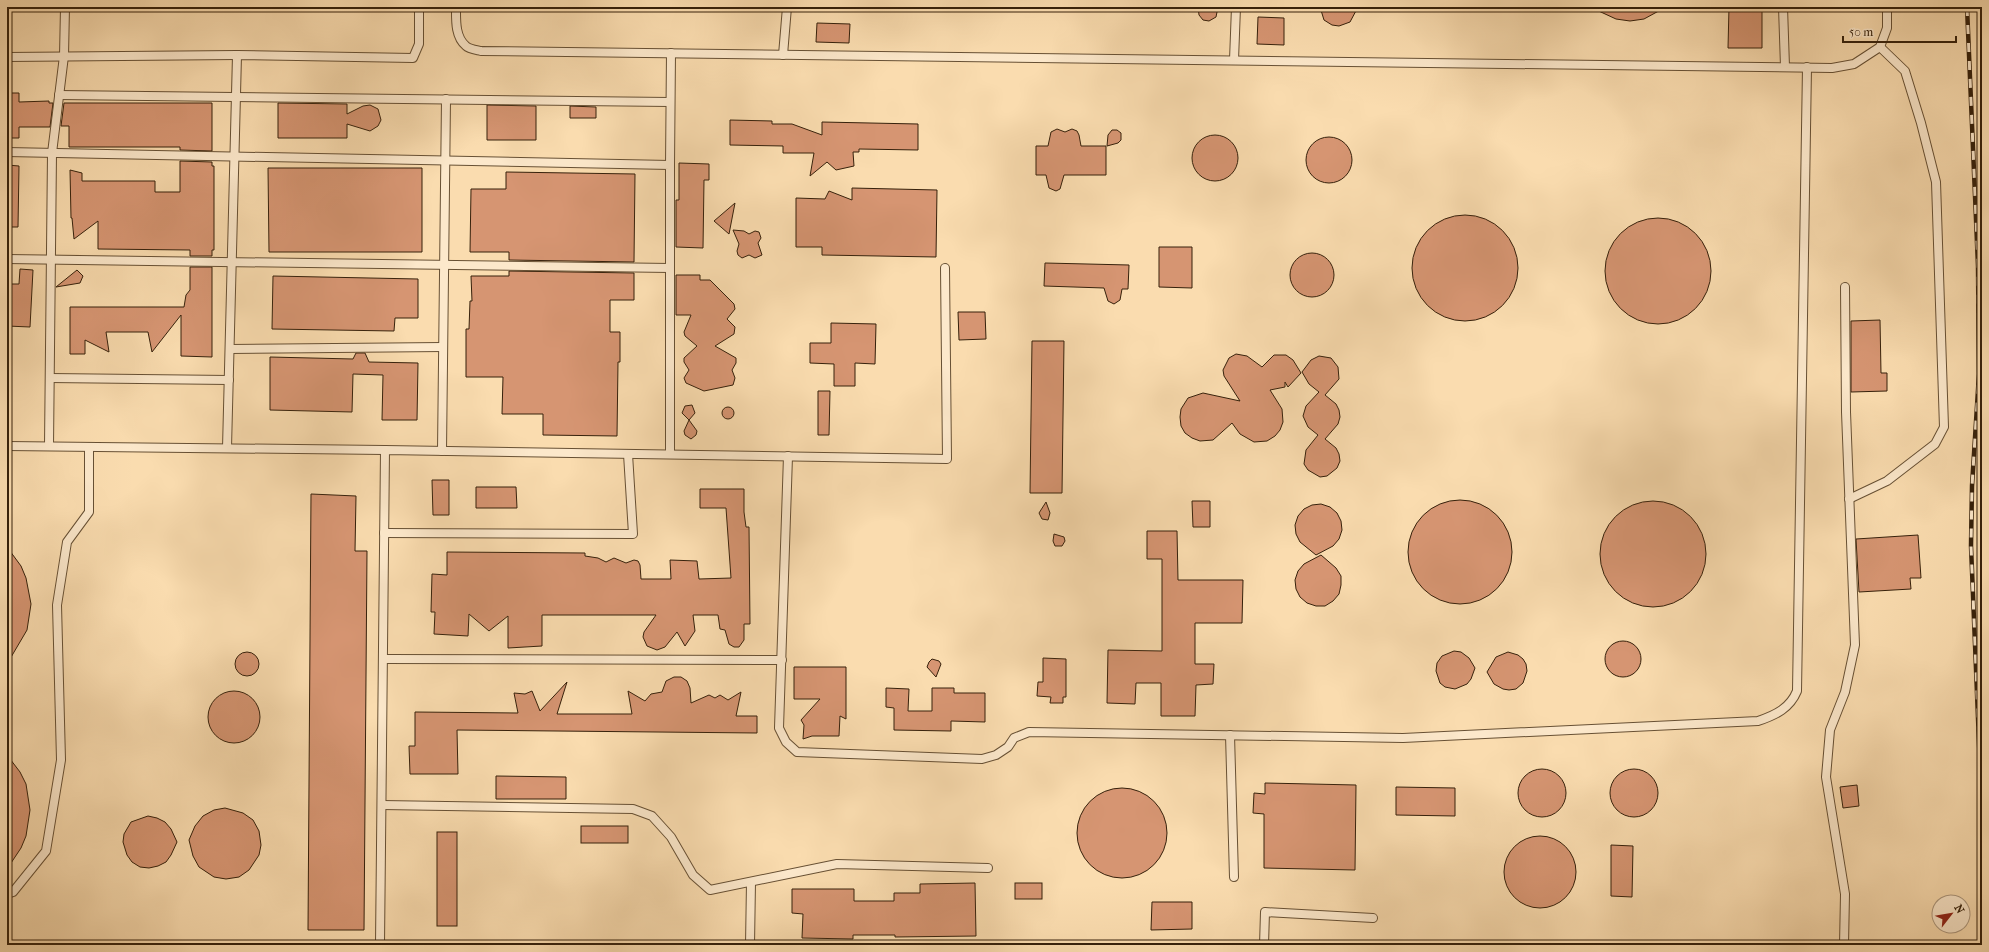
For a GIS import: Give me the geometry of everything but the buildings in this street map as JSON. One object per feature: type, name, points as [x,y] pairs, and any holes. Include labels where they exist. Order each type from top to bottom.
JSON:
[{"type":"lane","points":[[49,446],[52,153],[64,56],[65,7]]},
{"type":"lane","points":[[7,57],[237,55],[413,58],[419,44],[419,7]]},
{"type":"lane","points":[[456,7],[456,24],[460,38],[467,47],[481,51],[1807,68],[1832,68],[1854,64],[1880,47],[1886,28],[1888,7]]},
{"type":"lane","points":[[783,55],[787,7]]},
{"type":"lane","points":[[1234,60],[1236,7]]},
{"type":"lane","points":[[1783,7],[1785,67]]},
{"type":"lane","points":[[1849,499],[1887,480],[1935,444],[1944,427],[1936,182],[1921,123],[1905,71],[1880,47]]},
{"type":"lane","points":[[670,454],[671,53]]},
{"type":"lane","points":[[227,448],[237,55]]},
{"type":"lane","points":[[788,456],[779,728],[786,742],[797,752],[982,759],[996,755],[1008,747],[1014,738],[1028,732],[1403,738],[1758,721],[1775,715],[1793,702],[1797,691],[1807,68]]},
{"type":"lane","points":[[59,95],[670,102]]},
{"type":"lane","points":[[442,451],[446,99]]},
{"type":"lane","points":[[7,152],[670,165]]},
{"type":"lane","points":[[7,259],[670,268]]},
{"type":"lane","points":[[7,446],[385,450],[948,459],[945,268]]},
{"type":"lane","points":[[1844,945],[1845,894],[1826,777],[1830,730],[1845,692],[1855,645],[1846,412],[1845,287]]},
{"type":"lane","points":[[230,349],[443,347]]},
{"type":"lane","points":[[50,378],[229,380]]},
{"type":"lane","points":[[7,894],[13,892],[46,851],[61,760],[57,605],[67,542],[89,512],[89,447]]},
{"type":"lane","points":[[380,945],[385,450]]},
{"type":"lane","points":[[384,533],[633,534],[628,454]]},
{"type":"lane","points":[[383,659],[782,660]]},
{"type":"lane","points":[[1230,735],[1234,877]]},
{"type":"lane","points":[[382,805],[633,809],[652,816],[671,837],[693,875],[710,890],[837,864],[988,868]]},
{"type":"lane","points":[[750,945],[751,882]]},
{"type":"lane","points":[[1264,945],[1265,912],[1373,918]]},
{"type":"railway","points":[[1967,7],[1978,266],[1979,374],[1972,486],[1971,546],[1982,816]]}]
